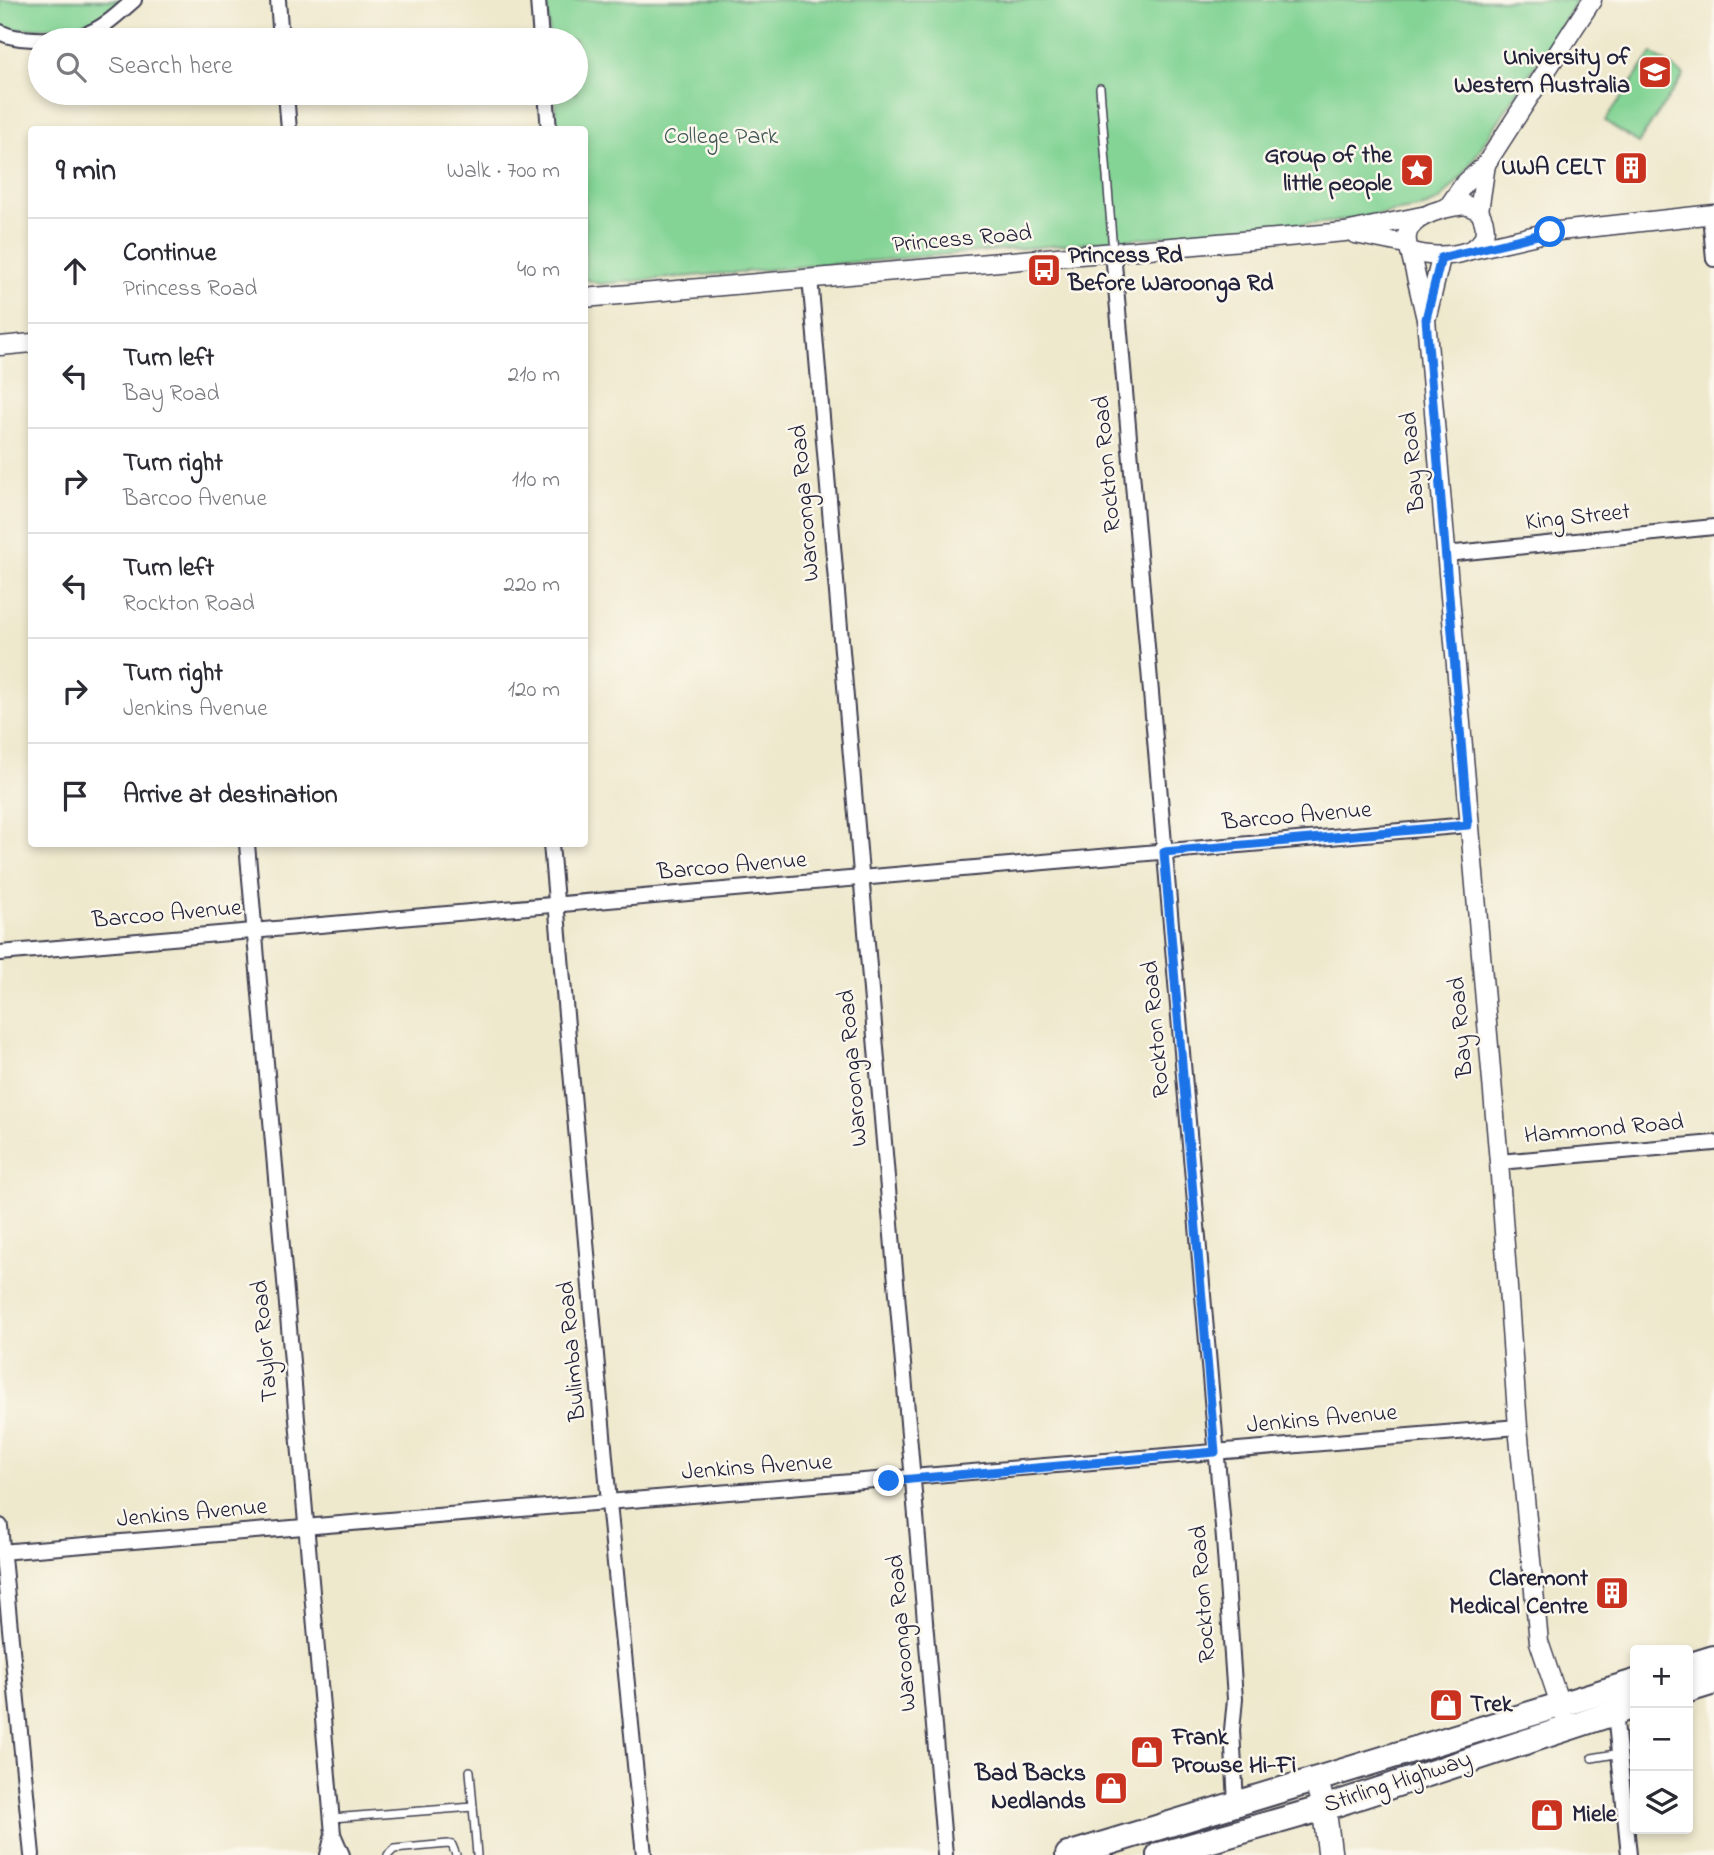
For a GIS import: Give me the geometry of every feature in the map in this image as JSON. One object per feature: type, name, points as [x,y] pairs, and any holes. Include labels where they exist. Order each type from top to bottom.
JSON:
[{"type":"highway","points":[[1693,1664],[1714,1658]]},
{"type":"highway","points":[[1693,1688],[1714,1682]]},
{"type":"highway","name":"Stirling Highway","points":[[1159,1855],[1324,1808],[1564,1716],[1630,1684]]},
{"type":"highway","name":"Stirling Highway","points":[[1068,1855],[1316,1779],[1564,1716],[1625,1709]]},
{"type":"main road","points":[[1316,1779],[1324,1808],[1330,1855]]},
{"type":"street","points":[[96,28],[113,19],[134,0]]},
{"type":"street","points":[[278,0],[280,28]]},
{"type":"street","points":[[538,0],[540,28]]},
{"type":"street","points":[[1448,207],[1464,184],[1486,164],[1592,0]]},
{"type":"street","points":[[0,33],[9,38],[28,39]]},
{"type":"street","points":[[287,105],[289,126]]},
{"type":"street","points":[[547,105],[549,126]]},
{"type":"street","points":[[1471,250],[1483,239],[1485,229],[1479,211],[1486,164]]},
{"type":"street","points":[[1479,211],[1466,205],[1448,207],[1422,216],[1409,230],[1408,247],[1441,258],[1550,232],[1712,215],[1714,259]]},
{"type":"street","name":"Princess Road","points":[[588,298],[1345,232],[1422,216]]},
{"type":"street","points":[[1485,229],[1550,232]]},
{"type":"street","name":"Princess Road","points":[[1345,232],[1408,247]]},
{"type":"street","name":"Bay Road","points":[[1408,247],[1426,319],[1499,1162],[1518,1427],[1539,1642],[1564,1716]]},
{"type":"street","name":"Rockton Road","points":[[1113,252],[1235,1699],[1233,1730],[1236,1803]]},
{"type":"street","name":"Bay Road","points":[[1426,319],[1441,258]]},
{"type":"street","name":"Waroonga Road","points":[[810,277],[945,1855]]},
{"type":"street","points":[[0,346],[28,344]]},
{"type":"street","name":"King Street","points":[[1446,554],[1714,527]]},
{"type":"street","name":"Barcoo Avenue","points":[[0,953],[1468,825]]},
{"type":"street","name":"Taylor Road","points":[[247,847],[331,1818],[333,1834],[342,1855]]},
{"type":"street","name":"Bulimba Road","points":[[551,847],[609,1503],[644,1855]]},
{"type":"street","name":"Hammond Road","points":[[1499,1162],[1714,1143]]},
{"type":"street","name":"Jenkins Avenue","points":[[1,1552],[1518,1427]]},
{"type":"street","points":[[0,1526],[32,1855]]},
{"type":"street","points":[[1625,1709],[1621,1753],[1629,1855]]},
{"type":"street","name":"Taylor Road","points":[[328,1855],[333,1834]]},
{"type":"lane","points":[[1100,88],[1113,252]]},
{"type":"lane","points":[[1592,1758],[1621,1753]]},
{"type":"lane","points":[[470,1770],[477,1855]]},
{"type":"lane","points":[[331,1818],[473,1807]]},
{"type":"lane","points":[[388,1855],[394,1849],[448,1844],[452,1845],[456,1855]]},
{"type":"green space","points":[[0,0],[119,0],[108,16],[95,24],[11,30],[0,27]]},
{"type":"green space","name":"College Park","points":[[546,0],[1578,0],[1463,175],[1439,201],[1424,207],[1333,222],[599,284],[588,280],[588,126],[557,126],[555,105],[588,105],[588,28],[549,28]]},
{"type":"green space","points":[[1652,53],[1684,75],[1638,143],[1605,121]]},
{"type":"place","name":"University of Western Australia","points":[[1655,72]]},
{"type":"place","name":"UWA CELT","points":[[1631,168]]},
{"type":"place","name":"Group of the little people","points":[[1417,170]]},
{"type":"place","name":"Princess Rd Before Waroonga Rd","points":[[1044,270]]},
{"type":"place","name":"Claremont Medical Centre","points":[[1612,1593]]},
{"type":"place","name":"Trek","points":[[1446,1705]]},
{"type":"place","name":"Frank Prowse Hi-Fi","points":[[1147,1752]]},
{"type":"place","name":"Bad Backs Nedlands","points":[[1111,1788]]},
{"type":"place","name":"Miele","points":[[1547,1815]]},
{"type":"route","points":[[889,1481],[1215,1452],[1164,852],[1468,825],[1426,319],[1441,258],[1550,232]]}]
